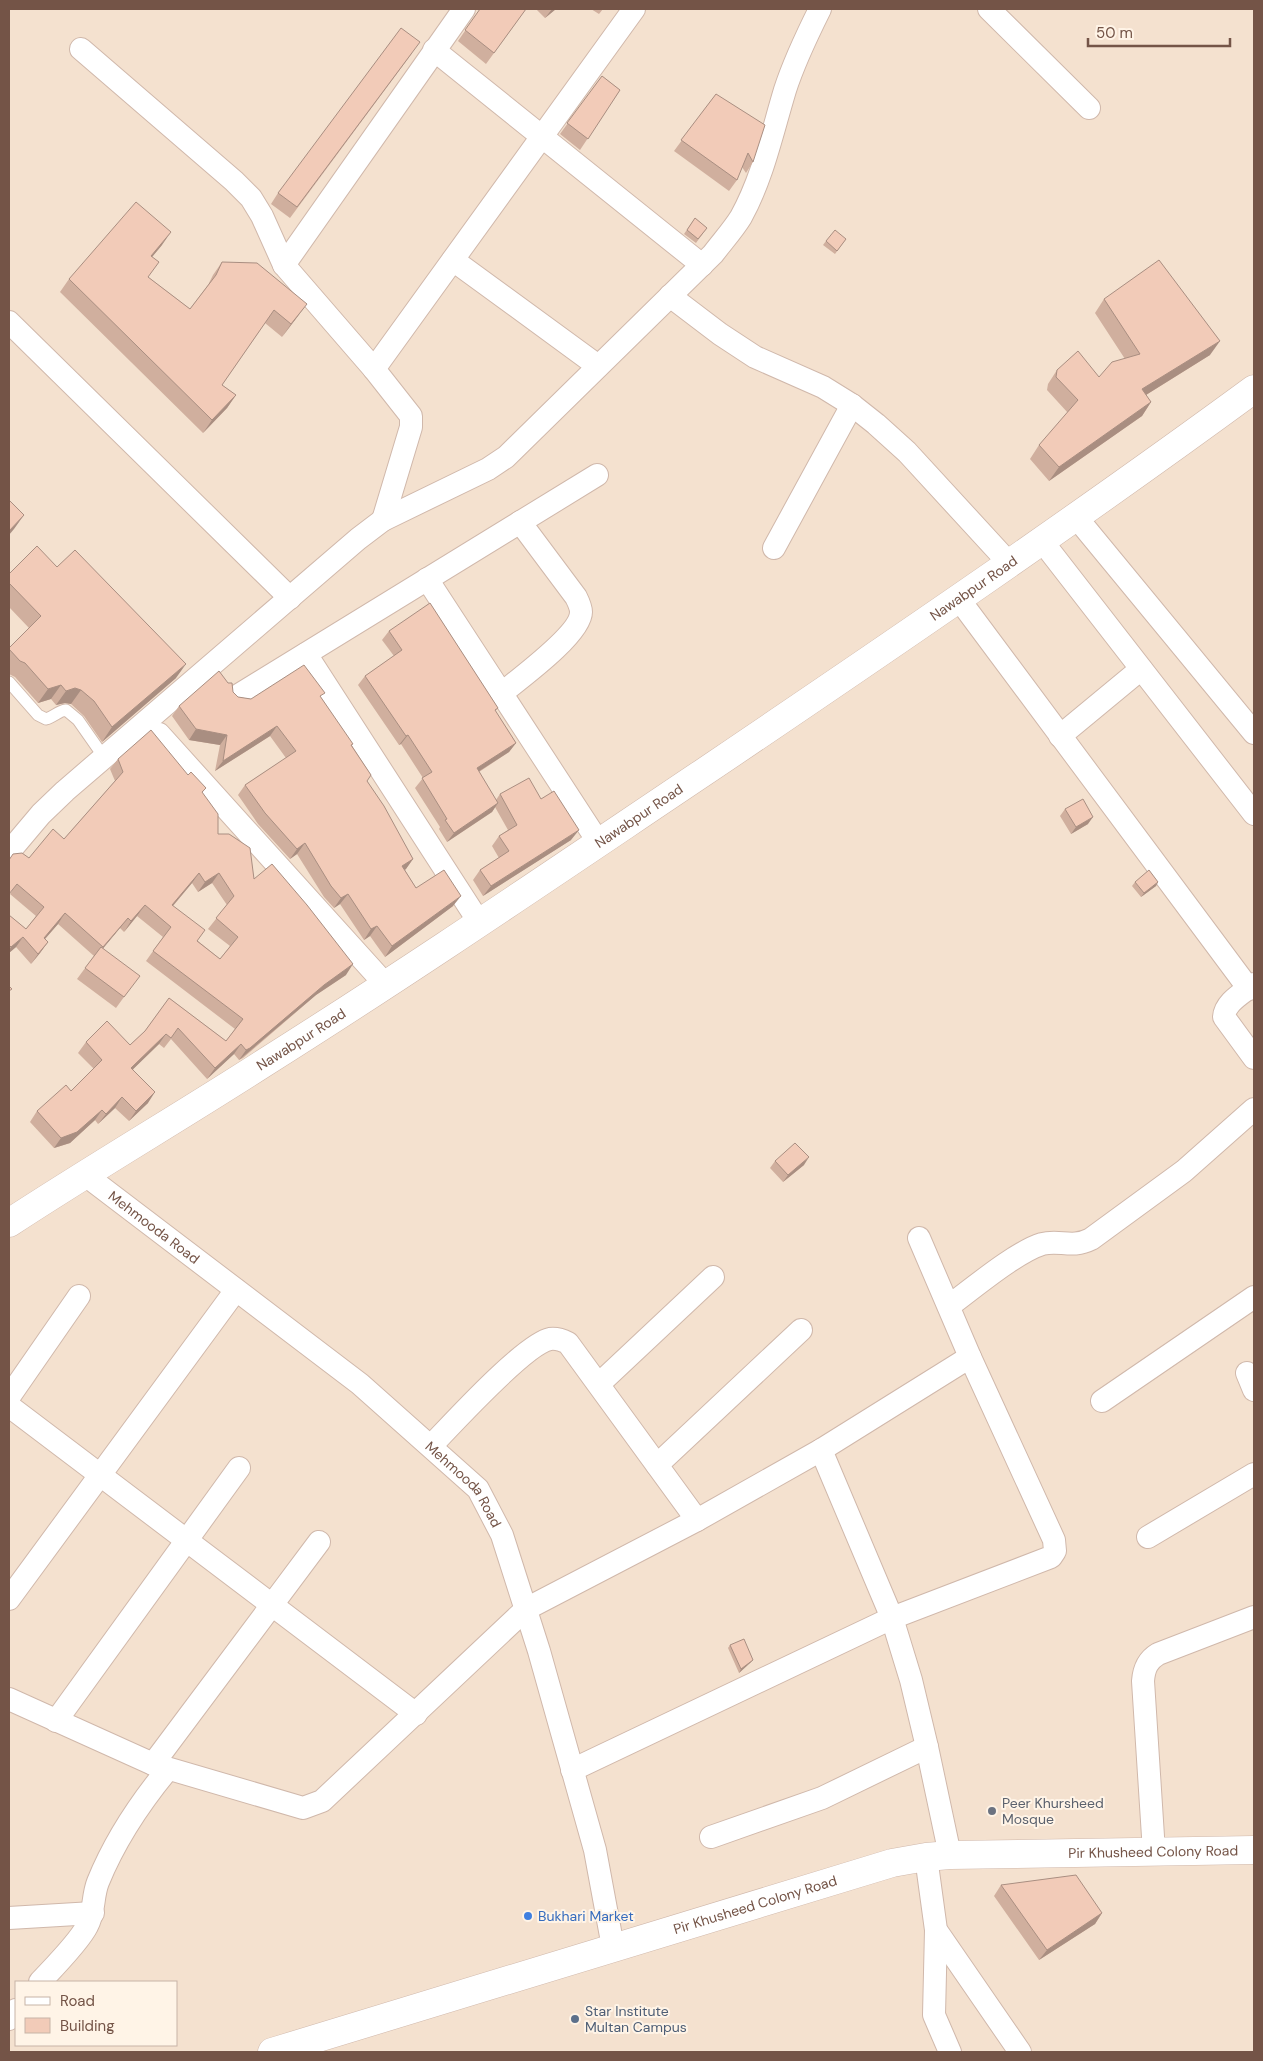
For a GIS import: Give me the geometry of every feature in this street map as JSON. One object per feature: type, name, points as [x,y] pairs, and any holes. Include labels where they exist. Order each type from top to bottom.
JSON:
[{"type":"street","points":[[284,266],[464,9]]},
{"type":"street","points":[[374,369],[634,9]]},
{"type":"street","points":[[9,852],[41,814],[328,563],[383,520],[488,469],[506,457],[713,254],[740,218],[756,185],[770,147],[785,90],[803,43],[820,9]]},
{"type":"street","points":[[988,9],[1090,108]]},
{"type":"street","points":[[81,49],[234,181],[251,198],[262,216],[284,266],[374,369],[411,416],[411,427],[383,520]]},
{"type":"street","points":[[434,50],[702,265]]},
{"type":"street","points":[[454,260],[598,366]]},
{"type":"street","points":[[670,296],[720,334],[755,356],[823,387],[852,405],[907,452],[1009,563]]},
{"type":"street","points":[[9,322],[290,598]]},
{"type":"street","name":"Nawabpur Road","points":[[9,1223],[84,1174],[264,1064],[599,843],[870,660],[1251,398]]},
{"type":"street","points":[[774,548],[852,405]]},
{"type":"street","points":[[237,696],[596,475]]},
{"type":"street","points":[[1076,517],[1254,732]]},
{"type":"street","points":[[502,693],[567,638],[578,621],[581,611],[576,597],[520,522]]},
{"type":"street","points":[[1042,541],[1254,814]]},
{"type":"street","points":[[428,579],[599,843]]},
{"type":"street","points":[[958,598],[1060,736],[1252,986],[1229,1004],[1224,1011],[1224,1017],[1254,1058]]},
{"type":"street","points":[[306,654],[479,922]]},
{"type":"street","points":[[1060,736],[1141,669]]},
{"type":"street","points":[[159,734],[385,984]]},
{"type":"street","points":[[949,1306],[1011,1262],[1040,1245],[1050,1243],[1074,1245],[1091,1239],[1184,1172],[1254,1109]]},
{"type":"street","name":"Mehmooda Road","points":[[84,1174],[360,1384],[478,1489],[502,1535],[526,1609],[595,1850],[613,1947]]},
{"type":"street","points":[[572,1770],[892,1618],[1051,1557],[1055,1551],[1054,1540],[970,1357],[919,1238]]},
{"type":"street","points":[[599,1384],[713,1277]]},
{"type":"street","points":[[9,1599],[236,1290]]},
{"type":"street","points":[[9,1397],[80,1296]]},
{"type":"street","points":[[1102,1401],[1254,1297]]},
{"type":"street","points":[[657,1465],[801,1330]]},
{"type":"street","points":[[431,1446],[499,1376],[535,1347],[549,1339],[559,1339],[568,1343],[696,1520]]},
{"type":"street","points":[[9,1700],[161,1767],[303,1808],[322,1801],[526,1609],[696,1520],[821,1450],[970,1357]]},
{"type":"street","points":[[9,1406],[416,1714]]},
{"type":"street","points":[[821,1450],[892,1618],[911,1680],[927,1747],[938,1856],[934,2015],[950,2052]]},
{"type":"street","points":[[56,1722],[239,1468]]},
{"type":"street","points":[[1148,1537],[1254,1474]]},
{"type":"street","points":[[41,1981],[86,1928],[93,1913],[96,1889],[118,1840],[161,1767],[272,1605],[319,1542]]},
{"type":"street","points":[[1154,1852],[1144,1681],[1146,1665],[1150,1659],[1158,1654],[1254,1617]]},
{"type":"street","points":[[711,1837],[822,1798],[927,1747]]},
{"type":"street","name":"Pir Khusheed Colony Road","points":[[272,2052],[892,1863],[938,1856],[1254,1850]]},
{"type":"street","points":[[9,1918],[93,1913]]},
{"type":"street","points":[[936,1930],[1020,2052]]},
{"type":"lane","points":[[9,682],[38,715],[46,719],[52,718],[61,710],[66,710],[78,720],[99,750],[110,752]]},
{"type":"shaded area","points":[[9,9],[1254,9],[1254,2052],[9,2052]]},
{"type":"building","points":[[480,9],[526,9],[494,53],[465,30]]},
{"type":"building","points":[[401,28],[420,42],[297,207],[278,193]]},
{"type":"building","points":[[602,76],[620,90],[588,139],[567,123]]},
{"type":"building","points":[[716,94],[765,125],[753,162],[748,153],[737,180],[681,140]]},
{"type":"building","points":[[136,202],[171,232],[151,256],[159,262],[148,277],[190,309],[216,275],[222,262],[257,263],[307,304],[291,324],[274,310],[222,385],[236,395],[212,420],[69,279]]},
{"type":"building","points":[[695,218],[707,228],[698,239],[687,230]]},
{"type":"building","points":[[835,230],[846,239],[837,251],[826,241]]},
{"type":"building","points":[[1159,260],[1220,341],[1142,389],[1151,402],[1059,467],[1039,445],[1078,400],[1056,377],[1057,370],[1078,351],[1099,377],[1112,362],[1140,354],[1104,299]]},
{"type":"building","points":[[9,500],[24,515],[9,531]]},
{"type":"building","points":[[37,546],[57,567],[75,550],[186,664],[112,727],[94,701],[81,690],[75,688],[66,691],[61,685],[48,689],[25,663],[20,661],[9,649],[41,616],[9,583],[9,574]]},
{"type":"building","points":[[430,603],[498,708],[495,710],[516,743],[477,768],[498,803],[454,833],[422,778],[432,772],[365,676],[402,650],[389,631]]},
{"type":"building","points":[[304,665],[325,693],[320,696],[353,744],[351,745],[371,775],[367,781],[384,806],[413,859],[402,866],[416,888],[444,870],[461,896],[392,946],[377,926],[371,929],[348,894],[341,898],[331,886],[305,843],[297,849],[265,813],[245,785],[296,751],[277,726],[223,761],[227,735],[196,729],[179,706],[219,671],[228,683],[232,683],[233,692],[238,697],[251,699]]},
{"type":"building","points":[[151,730],[188,775],[191,772],[206,788],[202,792],[218,814],[218,834],[229,834],[250,848],[254,879],[272,864],[353,964],[324,985],[250,1048],[246,1050],[241,1044],[215,1068],[178,1028],[171,1038],[166,1034],[131,1068],[155,1092],[136,1111],[122,1097],[106,1114],[102,1110],[77,1132],[61,1138],[37,1111],[66,1085],[71,1091],[102,1060],[86,1042],[107,1021],[130,1045],[145,1031],[169,998],[226,1041],[243,1019],[153,951],[171,927],[145,905],[131,921],[128,918],[103,947],[65,913],[44,938],[48,942],[38,954],[23,937],[11,947],[9,945],[9,915],[26,929],[44,907],[17,884],[9,894],[9,860],[13,854],[22,853],[29,858],[53,829],[64,839],[123,772],[118,759]],"holes":[[[199,873],[205,882],[219,873],[234,896],[216,918],[238,937],[220,959],[197,941],[205,930],[172,905]]]},
{"type":"building","points":[[529,778],[541,799],[554,791],[579,830],[491,886],[480,870],[509,851],[499,836],[517,825],[500,794]]},
{"type":"building","points":[[1083,799],[1093,817],[1076,827],[1065,809]]},
{"type":"building","points":[[1149,870],[1158,882],[1144,893],[1135,882]]},
{"type":"building","points":[[101,947],[140,976],[124,997],[85,968]]},
{"type":"building","points":[[795,1143],[809,1157],[788,1175],[775,1161]]},
{"type":"building","points":[[744,1639],[753,1660],[741,1669],[730,1645]]},
{"type":"building","points":[[1076,1875],[1102,1913],[1047,1950],[1001,1885]]},
{"type":"place","name":"Peer Khursheed Mosque","points":[[992,1811]]},
{"type":"place","name":"Bukhari Market","points":[[528,1916]]},
{"type":"place","name":"Star Institute Multan Campus","points":[[575,2019]]}]
